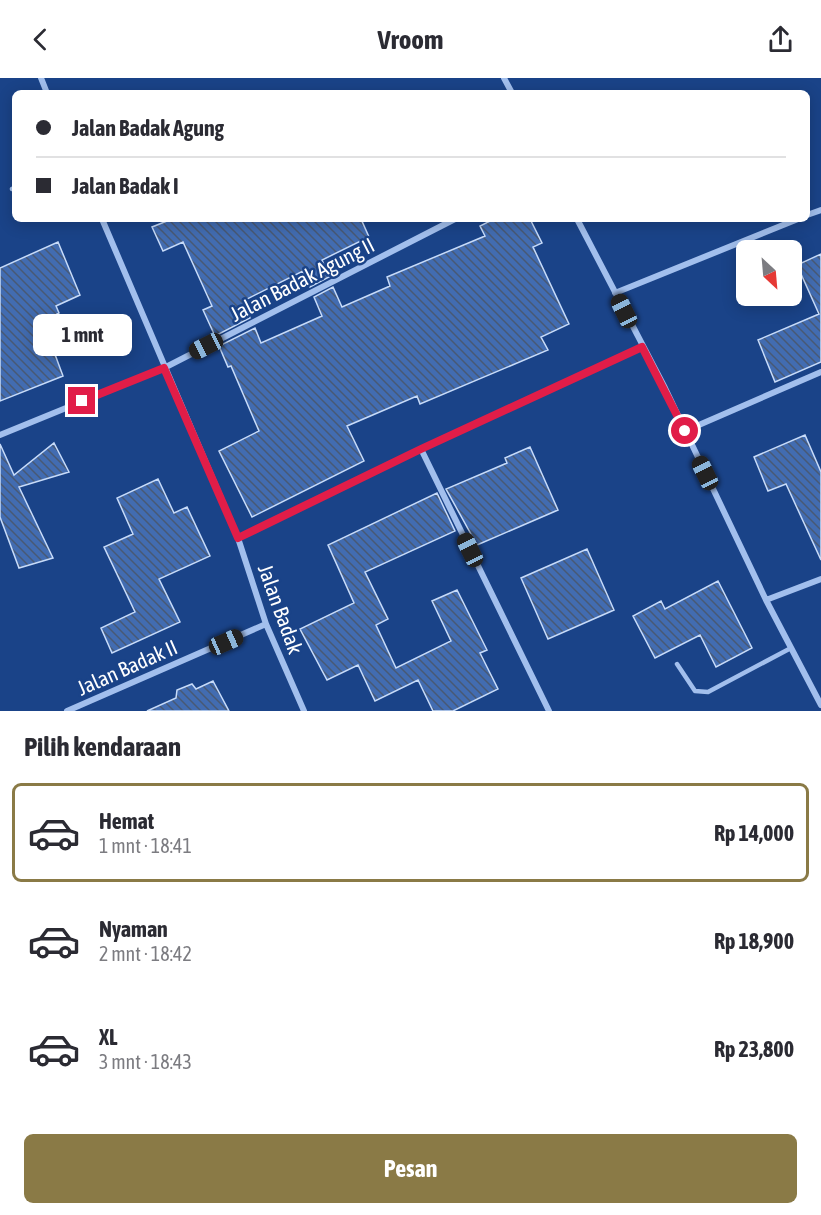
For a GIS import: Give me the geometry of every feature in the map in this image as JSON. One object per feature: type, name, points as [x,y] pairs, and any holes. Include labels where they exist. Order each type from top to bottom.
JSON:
[{"type":"street","name":"Jalan Badak","points":[[103,222],[238,538],[266,624],[304,711]]},
{"type":"street","name":"Jalan Badak Agung II","points":[[0,435],[164,368],[449,222]]},
{"type":"street","points":[[579,222],[685,431],[766,600],[821,705]]},
{"type":"street","points":[[615,293],[791,222]]},
{"type":"street","points":[[238,538],[421,449],[642,347]]},
{"type":"street","points":[[685,431],[821,372]]},
{"type":"street","points":[[421,449],[549,711]]},
{"type":"street","points":[[766,600],[821,579]]},
{"type":"street","name":"Jalan Badak II","points":[[67,711],[266,624]]},
{"type":"lane","points":[[677,664],[695,691],[708,692],[791,648]]},
{"type":"building","points":[[164,222],[362,222],[369,237],[322,260],[329,277],[310,287],[303,271],[243,301],[250,318],[215,336],[203,310],[212,306],[183,242],[163,251],[152,227]]},
{"type":"building","points":[[488,222],[532,222],[542,243],[533,247],[569,324],[541,337],[548,350],[420,404],[417,396],[347,426],[364,461],[252,517],[219,451],[259,431],[231,366],[228,367],[219,346],[255,328],[261,343],[322,316],[314,297],[333,287],[342,307],[390,286],[387,277],[485,236],[480,226]]},
{"type":"building","points":[[58,242],[80,295],[56,306],[59,313],[43,322],[63,376],[0,401],[0,268]]},
{"type":"building","points":[[821,254],[821,362],[775,382],[758,340],[819,314],[802,276],[802,263]]},
{"type":"building","points":[[805,435],[821,472],[821,560],[786,484],[768,491],[754,457]]},
{"type":"building","points":[[54,443],[69,472],[19,487],[53,558],[19,568],[0,517],[0,444],[14,475]]},
{"type":"building","points":[[530,447],[558,510],[477,545],[446,489],[507,463],[505,458]]},
{"type":"building","points":[[158,479],[174,513],[187,507],[210,556],[159,579],[180,622],[112,653],[101,628],[135,612],[104,547],[133,534],[117,498]]},
{"type":"building","points":[[437,493],[455,531],[365,572],[388,619],[376,625],[396,668],[451,641],[432,601],[457,590],[487,650],[480,653],[498,689],[453,711],[433,711],[418,680],[375,701],[358,665],[327,680],[300,629],[354,603],[328,545]]},
{"type":"building","points":[[587,549],[614,610],[548,639],[521,578]]},
{"type":"building","points":[[718,581],[752,648],[716,667],[700,635],[655,658],[633,616],[661,601],[665,609]]},
{"type":"building","points":[[213,681],[229,711],[147,711],[176,698],[177,690],[192,684],[196,689]]},
{"type":"route","points":[[82,401],[164,368],[238,538],[421,449],[642,347],[685,431]]}]
